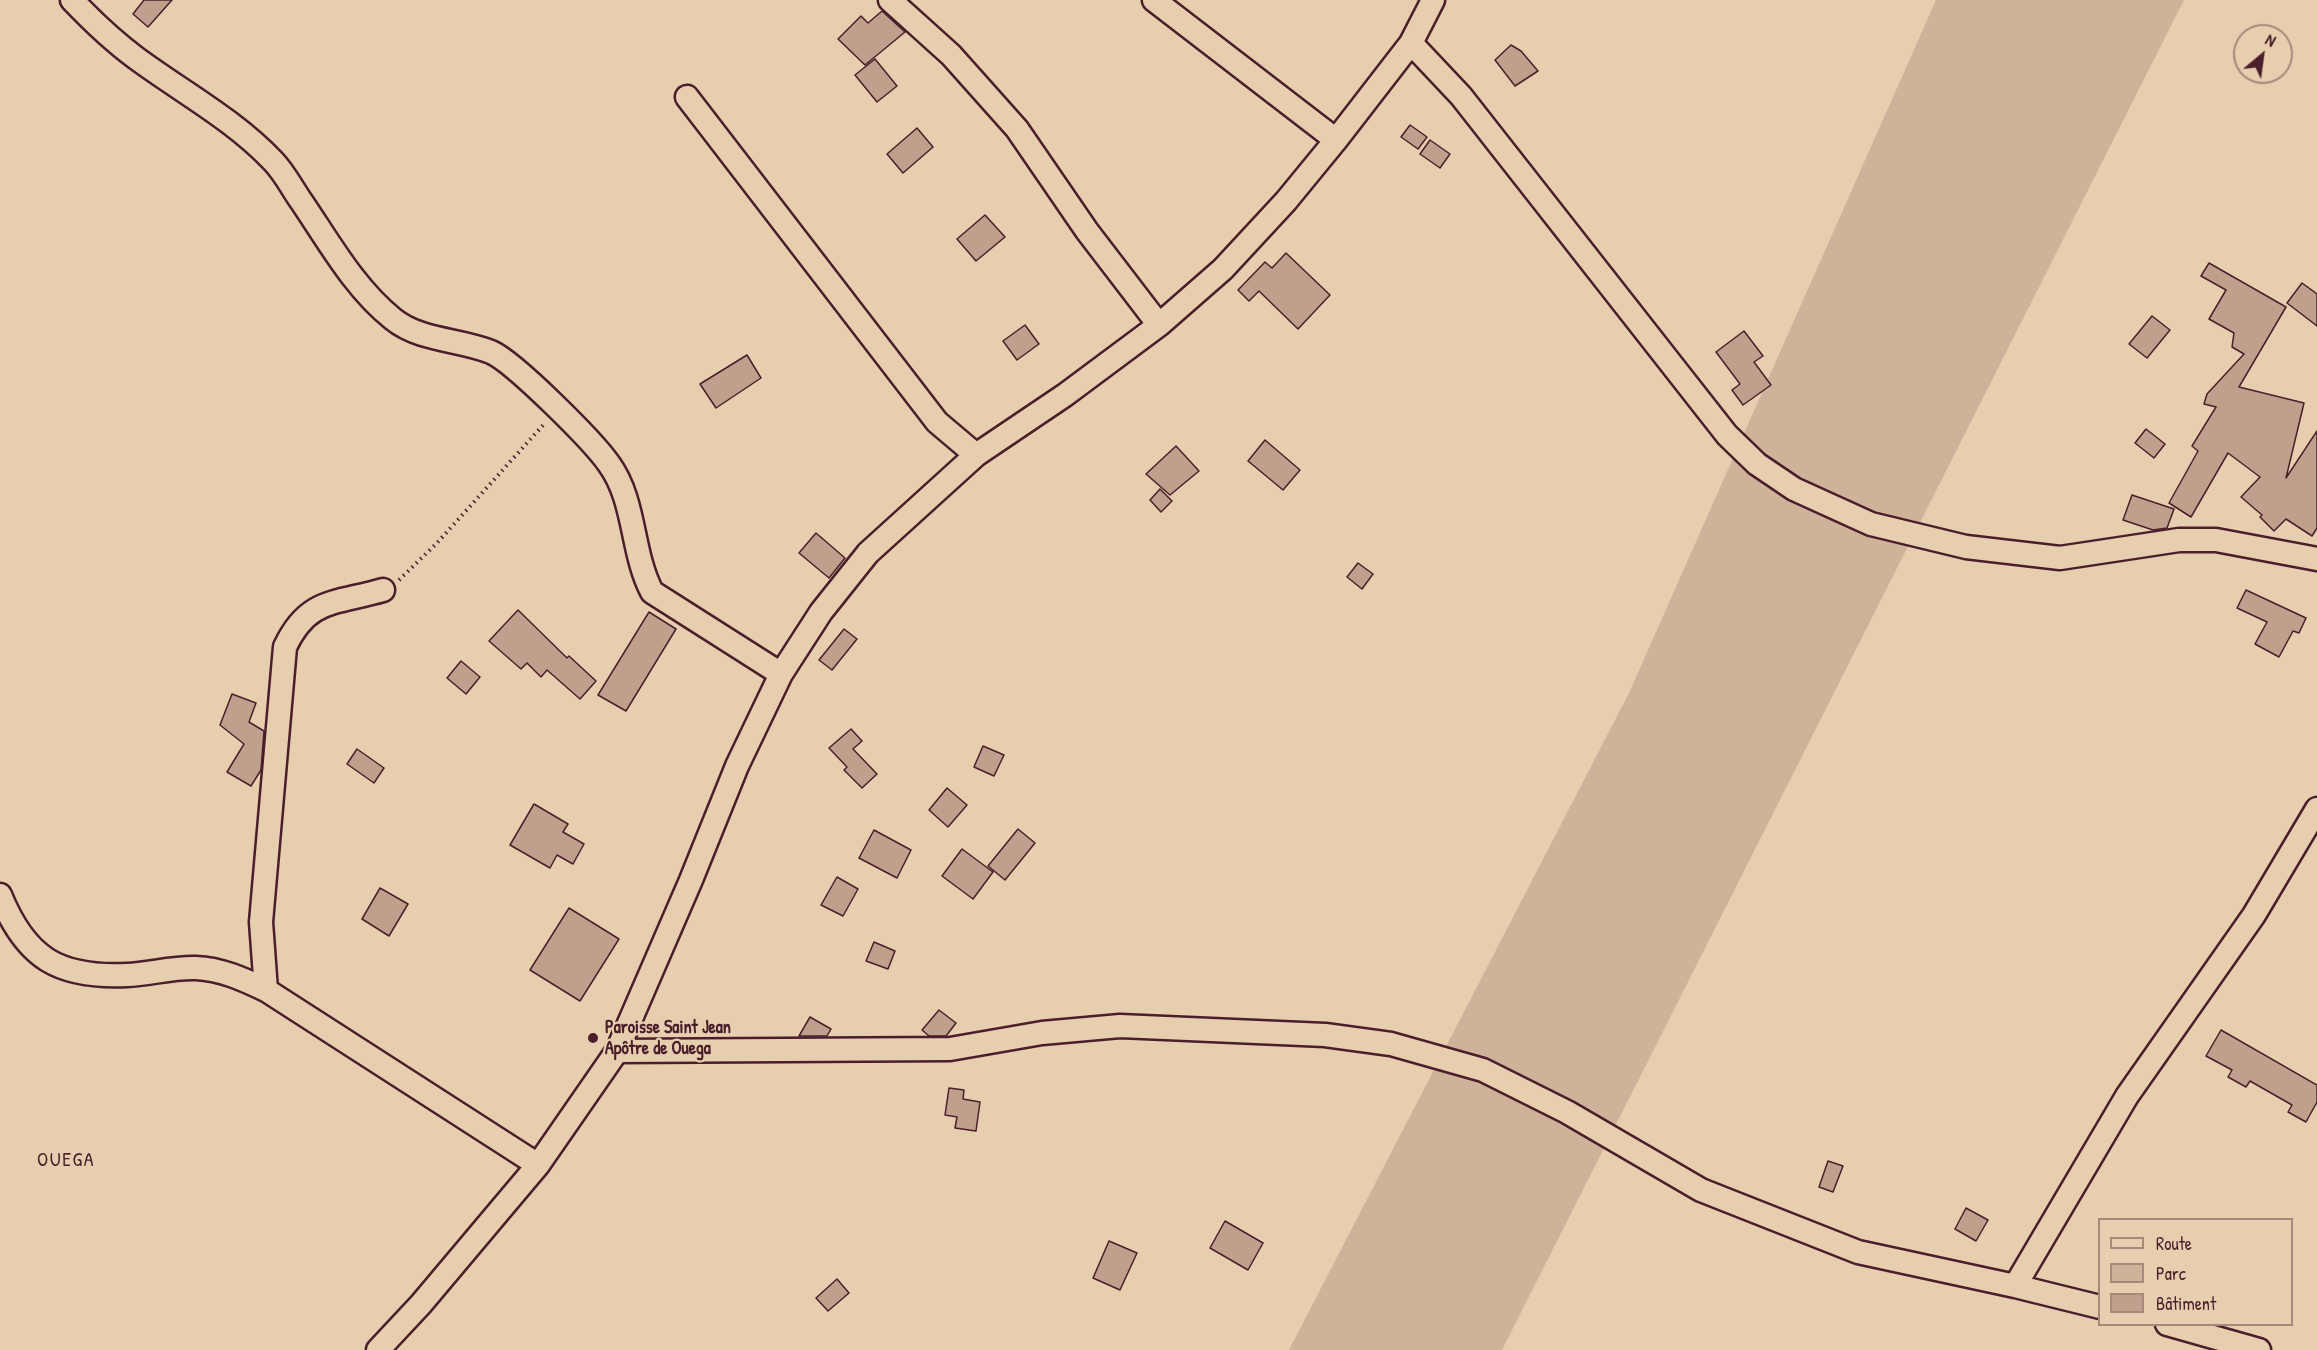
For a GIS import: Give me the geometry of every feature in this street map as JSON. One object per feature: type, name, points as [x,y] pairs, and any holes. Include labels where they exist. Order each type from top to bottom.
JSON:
[{"type":"street","points":[[72,0],[95,25],[135,57],[236,125],[275,162],[370,300],[396,321],[423,334],[493,353],[511,365],[586,437],[610,465],[626,498],[644,576],[652,592],[782,674]]},
{"type":"street","points":[[890,0],[951,55],[1017,129],[1087,231],[1159,325]]},
{"type":"street","points":[[1154,0],[1336,140]]},
{"type":"street","points":[[378,1350],[421,1304],[538,1165],[616,1051],[692,880],[737,766],[782,674],[821,612],[868,552],[976,455],[1065,395],[1159,325],[1223,268],[1286,201],[1336,140],[1411,43],[1433,0]]},
{"type":"street","points":[[1411,43],[1461,96],[1727,435],[1757,464],[1794,489],[1871,524],[1966,548],[2060,558],[2179,540],[2216,540],[2317,559]]},
{"type":"street","points":[[687,97],[937,422],[976,455]]},
{"type":"street","points":[[266,990],[261,922],[285,647],[294,627],[306,615],[324,605],[383,590]]},
{"type":"street","points":[[2015,1286],[2127,1096],[2254,915],[2317,809]]},
{"type":"street","points":[[0,895],[18,934],[35,953],[57,968],[81,974],[128,975],[193,968],[214,969],[266,990],[538,1165]]},
{"type":"street","points":[[616,1051],[950,1048],[1042,1034],[1120,1026],[1325,1035],[1391,1044],[1483,1070],[1567,1112],[1701,1190],[1858,1252],[2098,1307]]},
{"type":"street","points":[[2174,1326],[2259,1350]]},
{"type":"path","points":[[383,590],[403,577],[437,543],[556,409]]},
{"type":"green space","points":[[1936,0],[2184,0],[1502,1350],[1289,1350],[1629,693]]},
{"type":"building","points":[[144,0],[172,0],[148,27],[133,14]]},
{"type":"building","points":[[882,11],[905,32],[865,65],[838,39],[861,16],[868,23]]},
{"type":"building","points":[[1511,45],[1521,51],[1538,71],[1515,86],[1495,60]]},
{"type":"building","points":[[875,59],[897,86],[877,102],[855,75]]},
{"type":"building","points":[[1410,125],[1427,137],[1418,149],[1401,137]]},
{"type":"building","points":[[917,128],[933,147],[903,173],[887,154]]},
{"type":"building","points":[[1430,140],[1450,154],[1440,168],[1420,154]]},
{"type":"building","points":[[985,215],[1005,237],[976,261],[957,239]]},
{"type":"building","points":[[1286,253],[1330,295],[1298,329],[1259,291],[1249,301],[1238,290],[1265,262],[1272,268]]},
{"type":"building","points":[[2209,263],[2286,307],[2239,387],[2304,403],[2286,478],[2317,431],[2317,528],[2312,536],[2286,519],[2274,531],[2260,517],[2262,515],[2241,497],[2260,477],[2228,453],[2191,517],[2169,503],[2198,451],[2192,446],[2216,407],[2204,404],[2207,394],[2244,354],[2232,347],[2234,333],[2209,319],[2226,290],[2201,276]]},
{"type":"building","points":[[2302,283],[2317,294],[2317,326],[2287,303]]},
{"type":"building","points":[[2152,316],[2170,330],[2147,358],[2129,344]]},
{"type":"building","points":[[1025,325],[1039,344],[1017,360],[1003,341]]},
{"type":"building","points":[[1744,331],[1763,356],[1754,362],[1771,385],[1743,405],[1732,390],[1740,384],[1716,352]]},
{"type":"building","points":[[747,355],[761,378],[716,408],[700,384]]},
{"type":"building","points":[[2146,429],[2165,444],[2154,458],[2135,443]]},
{"type":"building","points":[[1265,440],[1300,470],[1283,490],[1248,461]]},
{"type":"building","points":[[1176,446],[1199,471],[1170,495],[1146,474]]},
{"type":"building","points":[[1160,489],[1172,501],[1161,512],[1150,500]]},
{"type":"building","points":[[2132,495],[2174,509],[2167,528],[2153,530],[2123,520]]},
{"type":"building","points":[[816,533],[845,558],[829,578],[799,553]]},
{"type":"building","points":[[1358,563],[1373,574],[1362,589],[1347,577]]},
{"type":"building","points":[[2246,590],[2306,618],[2299,633],[2293,631],[2279,657],[2255,644],[2267,622],[2237,608]]},
{"type":"building","points":[[518,610],[567,658],[569,656],[596,681],[580,699],[547,670],[541,677],[527,663],[521,669],[489,641]]},
{"type":"building","points":[[649,612],[676,629],[626,711],[598,695]]},
{"type":"building","points":[[844,629],[857,639],[832,670],[819,660]]},
{"type":"building","points":[[461,661],[480,677],[466,694],[447,678]]},
{"type":"building","points":[[232,694],[256,703],[249,722],[264,731],[261,770],[251,786],[227,772],[244,744],[220,725]]},
{"type":"building","points":[[851,729],[862,741],[853,749],[877,774],[862,788],[844,770],[847,767],[829,748]]},
{"type":"building","points":[[983,746],[1004,755],[994,776],[974,767]]},
{"type":"building","points":[[357,749],[384,768],[374,783],[347,764]]},
{"type":"building","points":[[947,788],[967,805],[948,827],[929,810]]},
{"type":"building","points":[[534,804],[568,824],[563,832],[584,844],[573,864],[557,855],[550,868],[510,845]]},
{"type":"building","points":[[1018,829],[1035,843],[1005,880],[988,866]]},
{"type":"building","points":[[874,830],[911,850],[897,878],[859,858]]},
{"type":"building","points":[[962,849],[993,872],[973,899],[942,876]]},
{"type":"building","points":[[837,877],[858,889],[843,916],[821,905]]},
{"type":"building","points":[[380,888],[408,904],[389,936],[362,919]]},
{"type":"building","points":[[569,908],[619,939],[580,1001],[530,970]]},
{"type":"building","points":[[874,942],[895,951],[888,969],[866,961]]},
{"type":"building","points":[[939,1010],[956,1023],[946,1036],[929,1036],[922,1030]]},
{"type":"building","points":[[810,1017],[831,1029],[827,1036],[799,1036]]},
{"type":"building","points":[[2221,1030],[2317,1085],[2317,1102],[2306,1122],[2288,1112],[2292,1105],[2250,1081],[2246,1087],[2228,1077],[2232,1070],[2206,1056]]},
{"type":"building","points":[[949,1088],[964,1090],[963,1099],[980,1102],[976,1131],[955,1128],[957,1117],[945,1115]]},
{"type":"building","points":[[1828,1161],[1843,1166],[1833,1192],[1819,1187]]},
{"type":"building","points":[[1966,1208],[1988,1220],[1976,1241],[1955,1229]]},
{"type":"building","points":[[1225,1221],[1263,1243],[1248,1270],[1210,1248]]},
{"type":"building","points":[[1109,1241],[1137,1253],[1120,1290],[1093,1278]]},
{"type":"building","points":[[837,1279],[849,1293],[828,1311],[816,1298]]},
{"type":"place","name":"Paroisse Saint Jean Apôtre de Ouega","points":[[593,1038]]},
{"type":"district","name":"OUEGA","points":[[66,1161]]}]
